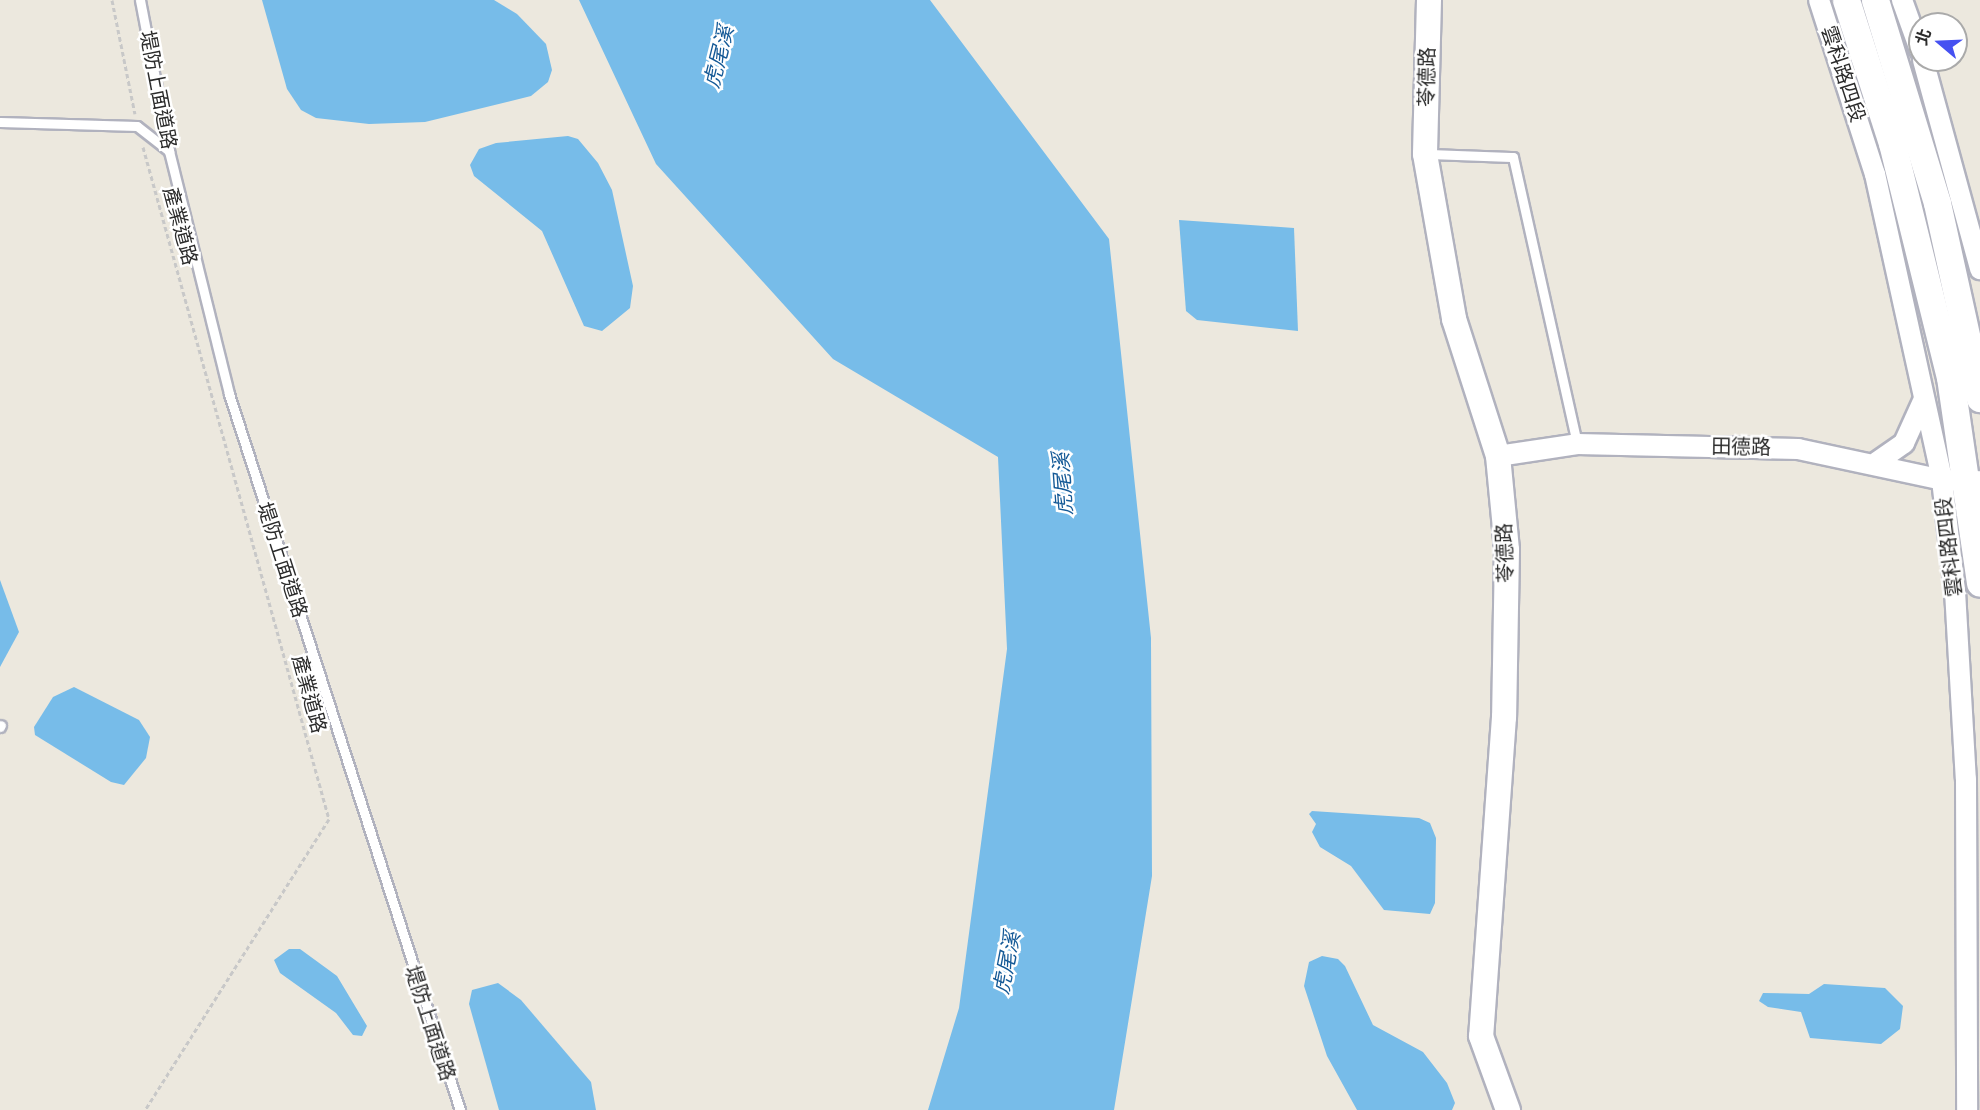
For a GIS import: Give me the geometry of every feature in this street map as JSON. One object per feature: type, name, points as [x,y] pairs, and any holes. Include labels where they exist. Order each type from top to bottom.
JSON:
[{"type":"main road","name":"雲科路四段","points":[[1846,0],[1866,99],[1927,277],[1980,584]]},
{"type":"main road","points":[[1875,0],[1937,203],[1980,398]]},
{"type":"street","name":"苓德路","points":[[1429,0],[1425,154],[1454,319],[1498,456],[1507,550],[1504,717],[1480,1036],[1508,1110]]},
{"type":"street","name":"雲科路四段","points":[[1819,0],[1866,99],[1924,399],[1963,481],[1955,591],[1966,779],[1966,1110]]},
{"type":"street","points":[[1902,0],[1908,17]]},
{"type":"street","points":[[1926,72],[1980,269]]},
{"type":"street","points":[[1877,462],[1904,443],[1924,399]]},
{"type":"street","name":"田德路","points":[[1498,456],[1576,444],[1798,449],[1877,462],[1963,481]]},
{"type":"lane","name":"堤防上面道路","points":[[140,0],[169,151],[229,394],[460,1110]]},
{"type":"lane","points":[[0,122],[137,126],[169,151]]},
{"type":"lane","points":[[1425,154],[1513,157],[1576,444]]},
{"type":"path","name":"產業道路","points":[[112,0],[137,126],[329,819],[145,1110]]},
{"type":"water","points":[[262,0],[494,0],[517,14],[546,44],[552,70],[548,82],[531,96],[425,122],[369,124],[316,118],[301,110],[287,89]]},
{"type":"water","name":"虎尾溪","points":[[579,0],[930,0],[1109,239],[1151,638],[1152,876],[1114,1110],[928,1110],[959,1008],[1007,649],[998,457],[833,359],[656,164]]},
{"type":"water","points":[[568,136],[578,139],[598,163],[612,190],[633,286],[630,308],[602,331],[584,326],[542,231],[474,176],[470,165],[479,149],[496,143]]},
{"type":"water","points":[[1179,220],[1294,228],[1298,331],[1197,320],[1186,311]]},
{"type":"water","points":[[0,580],[19,632],[0,667]]},
{"type":"water","points":[[74,687],[139,720],[150,737],[146,758],[124,785],[111,782],[35,735],[34,727],[53,697]]},
{"type":"water","points":[[1312,811],[1419,818],[1430,823],[1436,838],[1435,903],[1430,914],[1384,910],[1351,866],[1320,847],[1312,832],[1316,824],[1309,814]]},
{"type":"water","points":[[289,949],[300,949],[337,976],[367,1026],[362,1036],[353,1035],[336,1013],[280,973],[274,960]]},
{"type":"water","points":[[1322,956],[1338,959],[1345,966],[1373,1025],[1423,1052],[1447,1083],[1455,1103],[1452,1110],[1357,1110],[1327,1056],[1304,986],[1309,962]]},
{"type":"water","points":[[498,983],[521,1000],[591,1082],[596,1110],[499,1110],[469,1004],[472,990]]},
{"type":"water","points":[[1824,984],[1885,988],[1903,1006],[1900,1029],[1881,1044],[1810,1038],[1801,1012],[1768,1007],[1759,1001],[1763,993],[1809,994]]}]
